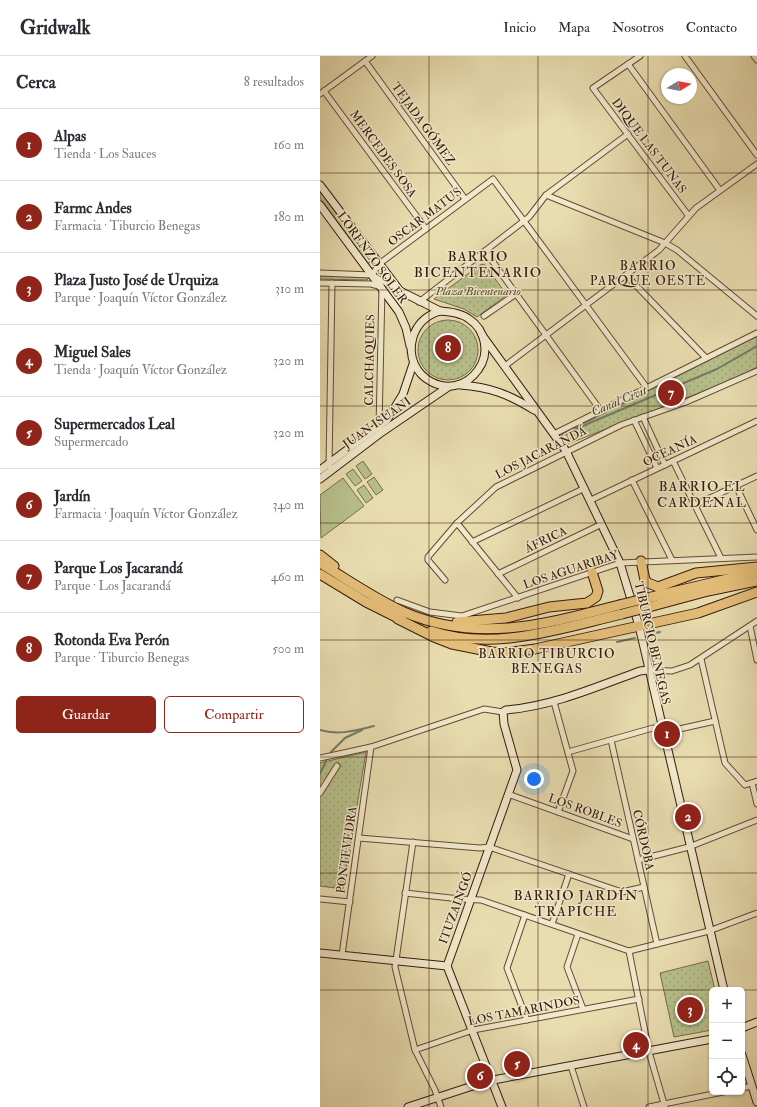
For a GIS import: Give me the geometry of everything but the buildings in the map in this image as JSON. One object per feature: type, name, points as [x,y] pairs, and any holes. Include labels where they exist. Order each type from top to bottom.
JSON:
[{"type":"highway","points":[[320,554],[356,585],[368,598]]},
{"type":"highway","points":[[642,561],[645,580],[648,584],[658,587],[696,573],[757,567]]},
{"type":"highway","points":[[320,563],[356,585]]},
{"type":"highway","points":[[427,620],[467,622],[506,618],[549,607],[587,603],[596,597],[598,591],[592,572]]},
{"type":"highway","points":[[398,619],[449,635],[493,639],[523,636],[551,631],[757,572]]},
{"type":"highway","points":[[320,574],[368,598],[427,620],[472,629],[512,629],[621,610]]},
{"type":"highway","points":[[644,604],[757,580]]},
{"type":"highway","points":[[392,606],[398,619],[434,637],[452,644],[492,652],[535,649],[698,613],[757,592]]},
{"type":"street","points":[[322,93],[372,56]]},
{"type":"street","points":[[640,56],[628,64],[720,189]]},
{"type":"street","points":[[685,56],[757,155]]},
{"type":"street","points":[[754,56],[757,60]]},
{"type":"street","name":"TEJADA GÓMEZ","points":[[365,61],[466,199]]},
{"type":"street","name":"DIQUE LAS TUNAS","points":[[628,64],[593,88],[688,215]]},
{"type":"street","name":"MERCEDES SOSA","points":[[322,93],[426,229]]},
{"type":"street","points":[[419,302],[524,221],[546,195],[628,134]]},
{"type":"street","points":[[505,366],[659,250],[688,215],[720,189],[757,164]]},
{"type":"street","name":"OSCAR MATUS","points":[[372,275],[379,264],[493,179],[524,221]]},
{"type":"street","name":"LORENZO SOLER","points":[[320,185],[399,290],[419,302],[440,311]]},
{"type":"street","points":[[546,195],[665,243],[677,250],[757,316]]},
{"type":"street","name":"LORENZO SOLER","points":[[320,205],[382,287],[402,317],[410,348]]},
{"type":"street","points":[[524,221],[647,388]]},
{"type":"street","points":[[485,251],[601,411]]},
{"type":"street","points":[[320,273],[372,275],[399,290]]},
{"type":"street","points":[[626,275],[706,358]]},
{"type":"street","points":[[320,283],[371,284],[382,287]]},
{"type":"street","points":[[330,467],[332,283]]},
{"type":"street","name":"CALCHAQUIES","points":[[380,429],[382,287]]},
{"type":"street","points":[[484,316],[516,294]]},
{"type":"street","points":[[440,311],[465,316],[475,324],[482,334],[485,347],[481,366],[474,376],[457,385],[448,387],[428,380],[419,372],[413,364],[410,348],[413,336],[419,325],[432,314],[440,311]]},
{"type":"street","name":"LOS JACARANDÁ","points":[[554,434],[757,333]]},
{"type":"street","name":"TIBURCIO BENEGAS","points":[[482,334],[566,451],[591,500],[620,563],[639,626],[689,847],[723,987]]},
{"type":"street","name":"JUAN ISUANI","points":[[380,429],[398,404],[413,364]]},
{"type":"street","name":"LOS JACARANDÁ","points":[[445,580],[428,560],[428,557],[457,522],[496,487],[566,451],[634,420],[686,402],[757,371]]},
{"type":"street","name":"TIBURCIO BENEGAS","points":[[457,385],[493,389],[506,394],[538,412]]},
{"type":"street","name":"JUAN ISUANI","points":[[320,478],[330,467],[380,429],[448,387]]},
{"type":"street","points":[[643,417],[665,464]]},
{"type":"street","points":[[634,420],[657,468]]},
{"type":"street","name":"OCEANÍA","points":[[591,500],[757,421]]},
{"type":"street","points":[[673,460],[721,558]]},
{"type":"street","name":"JUAN ISUANI","points":[[320,470],[330,467]]},
{"type":"street","points":[[695,505],[757,476]]},
{"type":"street","points":[[632,480],[672,560]]},
{"type":"street","points":[[736,486],[757,530]]},
{"type":"street","points":[[472,542],[585,488]]},
{"type":"street","points":[[457,522],[518,598]]},
{"type":"street","name":"ÁFRICA","points":[[498,574],[602,524]]},
{"type":"street","name":"LOS AGUARIBAY","points":[[392,606],[452,616],[471,614],[620,563],[757,557]]},
{"type":"street","points":[[320,758],[372,747],[484,709],[503,712],[506,710],[528,708],[554,702],[640,671],[672,671],[701,659],[757,621]]},
{"type":"street","points":[[750,626],[757,660]]},
{"type":"street","points":[[701,659],[725,764],[745,785],[755,782],[757,804]]},
{"type":"street","points":[[554,702],[572,771],[558,812]]},
{"type":"street","name":"ITUZAINGÓ","points":[[447,966],[517,770],[504,724],[503,712]]},
{"type":"street","points":[[568,752],[653,728],[662,731],[671,731],[715,721]]},
{"type":"street","name":"CÓRDOBA","points":[[611,740],[657,944]]},
{"type":"street","name":"PONTEVEDRA","points":[[342,956],[372,747]]},
{"type":"street","points":[[320,793],[337,766]]},
{"type":"street","name":"LOS ROBLES","points":[[508,794],[633,839]]},
{"type":"street","points":[[638,860],[689,847],[757,820]]},
{"type":"street","points":[[360,838],[480,848],[489,847],[622,892],[644,887]]},
{"type":"street","points":[[413,842],[395,962],[415,1050],[438,1097],[441,1107]]},
{"type":"street","points":[[552,924],[569,874]]},
{"type":"street","points":[[406,893],[460,900],[472,898],[630,951],[709,931],[757,913]]},
{"type":"street","points":[[320,899],[350,902]]},
{"type":"street","points":[[526,915],[507,968],[527,1020]]},
{"type":"street","points":[[578,934],[567,967],[583,1009]]},
{"type":"street","points":[[630,951],[649,1052],[665,1105]]},
{"type":"street","points":[[320,953],[395,962],[447,966],[502,1107]]},
{"type":"street","name":"LOS TAMARINDOS","points":[[415,1050],[473,1030],[639,999]]},
{"type":"street","points":[[745,1027],[757,1022]]},
{"type":"street","points":[[408,1107],[493,1081],[709,1040]]},
{"type":"street","points":[[743,1059],[757,1102]]},
{"type":"street","points":[[571,1066],[584,1107]]},
{"type":"street","points":[[745,1087],[752,1086]]},
{"type":"street","points":[[649,1107],[709,1095]]},
{"type":"green space","points":[[320,191],[371,261],[368,264],[320,198]]},
{"type":"green space","name":"Plaza Bicentenario","points":[[484,264],[507,295],[477,317],[464,309],[434,299],[480,265]]},
{"type":"green space","points":[[320,276],[368,278],[367,280],[320,279]]},
{"type":"green space","points":[[448,320],[465,325],[473,333],[478,350],[473,367],[465,375],[448,380],[431,375],[423,367],[418,350],[423,333],[431,325]]},
{"type":"green space","points":[[757,336],[757,367],[735,379],[570,443],[565,443],[561,436],[563,434]]},
{"type":"green space","points":[[363,461],[372,474],[365,479],[356,466]]},
{"type":"green space","points":[[353,469],[362,481],[355,486],[346,474]]},
{"type":"green space","points":[[374,477],[383,490],[376,495],[367,482]]},
{"type":"green space","points":[[343,478],[364,506],[321,538],[320,495]]},
{"type":"green space","points":[[364,485],[373,498],[366,503],[357,490]]},
{"type":"green space","points":[[366,752],[343,889],[320,886],[320,763]]},
{"type":"green space","points":[[708,961],[714,987],[709,987],[709,1031],[674,1037],[660,973]]},
{"type":"waterway","name":"Canal Civit","points":[[559,436],[717,369],[757,346]]},
{"type":"waterway","points":[[646,635],[660,632]]},
{"type":"waterway","points":[[617,642],[635,638]]},
{"type":"waterway","points":[[320,730],[327,732],[341,732],[354,731],[374,726]]},
{"type":"waterway","points":[[331,752],[345,738],[362,730]]},
{"type":"waterway","points":[[320,774],[326,761]]},
{"type":"place","name":"Rotonda Eva Perón","points":[[448,348]]},
{"type":"place","name":"Parque Los Jacarandá","points":[[671,393]]},
{"type":"place","name":"Alpas","points":[[667,734]]},
{"type":"place","name":"Farmc Andes","points":[[688,817]]},
{"type":"place","name":"Plaza Justo José de Urquiza","points":[[690,1010]]},
{"type":"place","name":"Miguel Sales","points":[[636,1045]]},
{"type":"place","name":"Supermercados Leal","points":[[517,1064]]},
{"type":"place","name":"Jardín","points":[[480,1076]]},
{"type":"district","name":"BARRIO BICENTENARIO","points":[[478,264]]},
{"type":"district","name":"BARRIO PARQUE OESTE","points":[[648,274]]},
{"type":"district","name":"BARRIO EL CARDENAL","points":[[702,494]]},
{"type":"district","name":"BARRIO TIBURCIO BENEGAS","points":[[547,662]]},
{"type":"district","name":"BARRIO JARDÍN TRAPICHE","points":[[576,904]]}]
